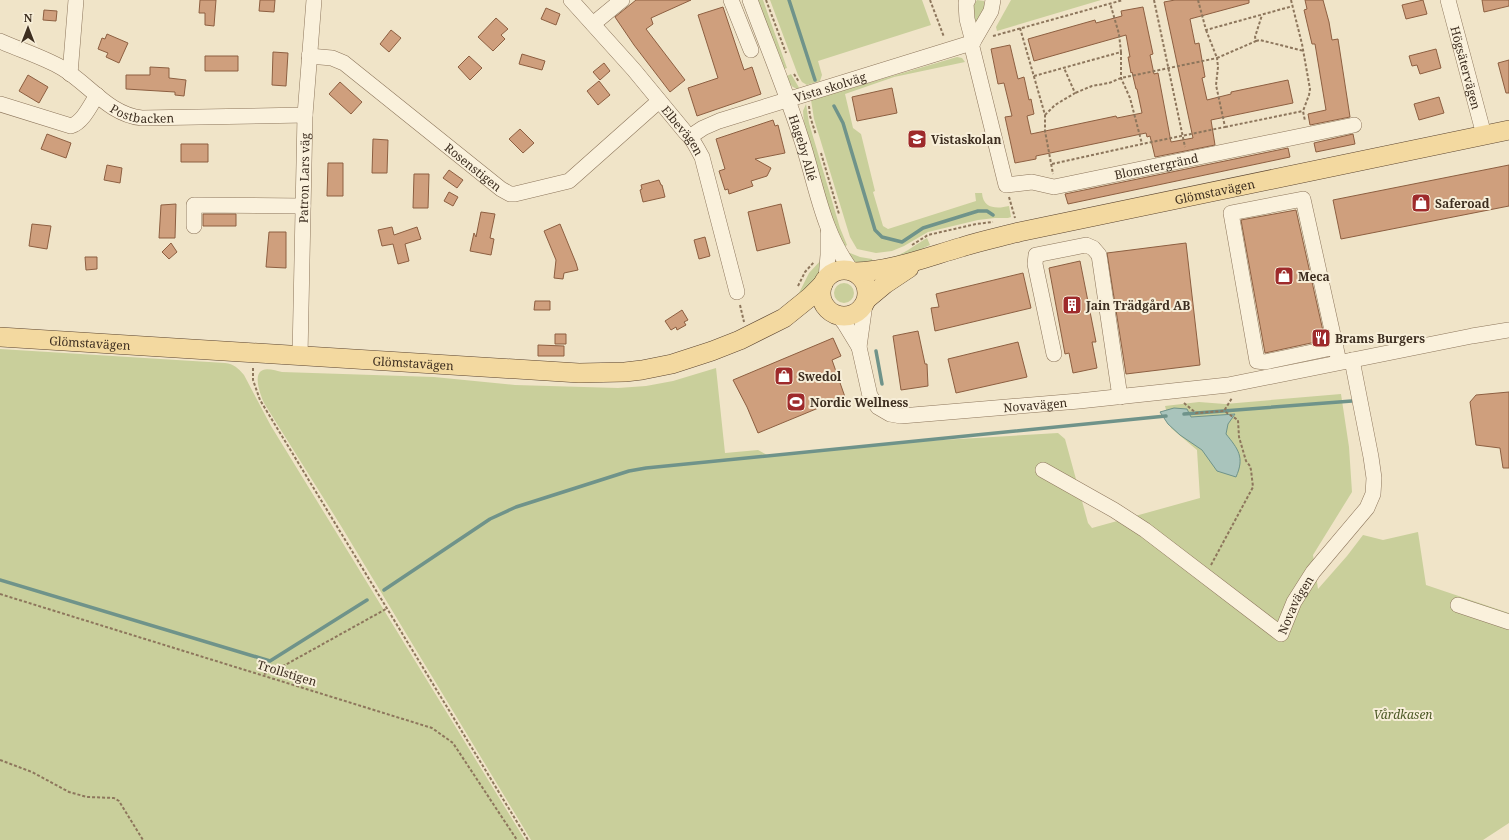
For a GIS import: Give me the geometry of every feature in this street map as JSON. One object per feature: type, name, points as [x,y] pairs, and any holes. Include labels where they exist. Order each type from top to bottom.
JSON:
[{"type":"main road","name":"Glömstavägen","points":[[784,318],[810,297],[824,281],[837,271],[842,270],[854,272],[880,270],[922,260],[964,246],[1019,232],[1509,130]]},
{"type":"main road","name":"Glömstavägen","points":[[0,336],[254,354],[579,373],[625,372],[656,368],[690,359],[740,340],[784,318],[808,311],[849,316],[858,312],[885,284],[922,260]]},
{"type":"main road","points":[[854,272],[865,282],[868,291],[866,302]]},
{"type":"main road","points":[[824,281],[822,298],[834,313]]},
{"type":"street","points":[[70,74],[76,0]]},
{"type":"street","name":"Patron Lars väg","points":[[300,356],[305,115],[314,0]]},
{"type":"street","name":"Elbevägen","points":[[571,0],[686,133],[691,136],[693,143],[702,157],[737,292]]},
{"type":"street","points":[[593,24],[622,0]]},
{"type":"street","points":[[731,0],[751,50]]},
{"type":"street","name":"Hageby Allé","points":[[750,0],[788,100],[828,230],[844,261],[854,272]]},
{"type":"street","points":[[968,0],[966,4],[967,19],[1006,185]]},
{"type":"street","points":[[972,42],[982,28],[991,11],[993,0]]},
{"type":"street","name":"Högsätervägen","points":[[1448,0],[1484,135]]},
{"type":"street","name":"Postbacken","points":[[0,41],[60,67],[117,111],[127,116],[305,115]]},
{"type":"street","name":"Vista skolväg","points":[[691,136],[703,128],[719,121],[972,42]]},
{"type":"street","name":"Rosenstigen","points":[[309,56],[332,58],[344,63],[501,189],[510,194],[569,181],[659,101]]},
{"type":"street","points":[[0,104],[71,126],[76,124],[82,118],[97,95]]},
{"type":"street","name":"Blomstergränd","points":[[1006,185],[1032,182],[1054,187],[1354,125]]},
{"type":"street","points":[[1336,347],[1265,362],[1257,361],[1255,358],[1231,214],[1303,199],[1336,347],[1345,361]]},
{"type":"street","points":[[194,226],[194,205],[303,206]]},
{"type":"street","name":"Hageby Allé","points":[[824,281],[828,255],[828,230]]},
{"type":"street","points":[[1054,354],[1035,264],[1036,255],[1086,245],[1093,248],[1099,255],[1120,397]]},
{"type":"street","name":"Novavägen","points":[[866,302],[859,347],[870,396],[878,407],[890,414],[913,416],[1120,397],[1228,385],[1472,336],[1509,330]]},
{"type":"street","name":"Novavägen","points":[[834,313],[859,347]]},
{"type":"street","name":"Novavägen","points":[[1043,470],[1114,510],[1145,530],[1281,634],[1294,602],[1312,572],[1367,508],[1373,494],[1374,478],[1345,361]]},
{"type":"street","points":[[1458,605],[1509,622]]},
{"type":"path","points":[[930,0],[949,49]]},
{"type":"path","points":[[972,42],[1123,0]]},
{"type":"path","points":[[1154,0],[1188,160]]},
{"type":"path","points":[[1198,0],[1206,30],[1217,58],[1218,67],[1216,85],[1225,128]]},
{"type":"path","points":[[1291,0],[1304,51],[1310,89],[1303,111],[1307,134]]},
{"type":"path","points":[[1110,4],[1119,34],[1121,78],[1130,98],[1142,144]]},
{"type":"path","points":[[1206,30],[1293,6]]},
{"type":"path","points":[[1256,41],[1255,37],[1262,15]]},
{"type":"path","points":[[1020,28],[1046,115],[1045,131],[1052,164],[1054,187]]},
{"type":"path","points":[[1046,115],[1055,105],[1075,93],[1092,86],[1109,83],[1121,78],[1217,58],[1260,40],[1304,51]]},
{"type":"path","points":[[1034,76],[1121,52]]},
{"type":"path","points":[[1064,68],[1075,93]]},
{"type":"path","points":[[1052,164],[1303,111]]},
{"type":"path","points":[[1006,185],[1019,232]]},
{"type":"path","points":[[797,289],[805,272],[812,264],[818,258],[828,255]]},
{"type":"path","points":[[737,292],[746,326]]},
{"type":"path","points":[[254,354],[253,380],[260,400],[528,840]]},
{"type":"path","points":[[1224,411],[1234,394]]},
{"type":"path","points":[[1182,401],[1196,413],[1224,411],[1238,420],[1240,437],[1246,461],[1251,470],[1253,487],[1206,576]]},
{"type":"path","name":"Trollstigen","points":[[0,594],[417,722],[432,728],[443,734],[454,743],[517,840]]},
{"type":"path","points":[[262,674],[276,670],[386,609]]},
{"type":"path","points":[[0,760],[32,772],[69,792],[87,797],[114,798],[119,801],[143,840]]},
{"type":"green space","points":[[757,0],[763,0],[787,68],[784,69]]},
{"type":"green space","points":[[770,0],[922,0],[931,25],[818,61],[822,75],[820,81],[807,85],[802,82],[798,75]]},
{"type":"green space","points":[[977,0],[984,1],[985,8],[978,21],[974,21],[971,9]]},
{"type":"green space","points":[[1011,0],[1101,0],[997,31],[996,27]]},
{"type":"green space","points":[[957,57],[962,58],[965,62],[894,77],[845,94],[853,128],[861,134],[875,191],[873,192],[883,226],[888,229],[976,201],[975,193],[982,193],[985,202],[991,207],[1009,206],[1011,217],[978,220],[928,232],[892,251],[876,253],[857,249],[850,237],[814,119],[811,100]]},
{"type":"green space","points":[[791,74],[801,91],[793,87],[783,78]]},
{"type":"green space","points":[[806,104],[809,123],[840,228],[847,245],[843,248],[835,229],[804,124],[803,111]]},
{"type":"green space","points":[[927,238],[930,245],[913,253],[881,261],[883,259],[901,254]]},
{"type":"green space","points":[[850,253],[860,257],[872,259],[874,266],[857,264],[847,254]]},
{"type":"green space","points":[[822,259],[819,279],[795,301],[809,273]]},
{"type":"green space","points":[[840,283],[848,283],[854,289],[854,297],[848,303],[840,303],[834,297],[834,289]]},
{"type":"green space","points":[[0,349],[225,363],[231,364],[238,368],[244,375],[271,426],[525,840],[0,840]]},
{"type":"green space","name":"Vårdkasen","points":[[716,368],[725,453],[758,450],[769,456],[892,443],[1058,433],[1065,439],[1088,523],[1092,528],[1200,498],[1197,450],[1171,428],[1165,406],[1199,402],[1225,404],[1341,394],[1349,447],[1352,492],[1313,555],[1318,589],[1363,535],[1383,540],[1418,532],[1426,585],[1509,613],[1509,823],[1483,840],[531,840],[341,526],[264,403],[258,385],[258,376],[260,372],[267,369],[282,372],[434,377],[515,385],[618,388],[646,386],[673,381]]},
{"type":"water","points":[[1174,408],[1187,409],[1191,417],[1235,414],[1228,424],[1226,434],[1234,444],[1239,454],[1240,464],[1236,477],[1217,471],[1202,450],[1180,435],[1168,424],[1160,412]]},
{"type":"building","points":[[200,0],[216,0],[214,26],[205,25],[205,13],[199,13]]},
{"type":"building","points":[[260,0],[275,0],[274,12],[259,11]]},
{"type":"building","points":[[636,0],[691,0],[651,18],[653,24],[646,29],[685,80],[670,92],[634,45],[615,17]]},
{"type":"building","points":[[1175,0],[1249,0],[1249,3],[1190,19],[1195,44],[1199,43],[1205,77],[1202,78],[1207,100],[1231,94],[1231,92],[1288,80],[1293,103],[1211,120],[1215,145],[1155,157],[1150,136],[1147,137],[1146,133],[1036,156],[1036,159],[1015,163],[1005,117],[1012,116],[1004,83],[998,84],[991,49],[1010,45],[1018,79],[1024,77],[1029,100],[1031,99],[1034,114],[1027,116],[1031,134],[1116,116],[1117,118],[1142,113],[1137,89],[1132,72],[1131,73],[1126,35],[1034,61],[1028,39],[1095,20],[1096,23],[1122,16],[1121,11],[1143,7],[1153,54],[1150,55],[1154,74],[1158,73],[1171,142],[1193,138],[1164,2]]},
{"type":"building","points":[[1305,0],[1323,0],[1332,40],[1338,39],[1350,117],[1310,125],[1308,114],[1326,110],[1315,44],[1312,44],[1304,10],[1307,9]]},
{"type":"building","points":[[1423,0],[1427,14],[1406,19],[1402,5]]},
{"type":"building","points":[[1482,0],[1509,0],[1509,6],[1484,12]]},
{"type":"building","points":[[723,7],[744,70],[752,67],[761,94],[697,116],[688,88],[718,78],[698,15]]},
{"type":"building","points":[[546,8],[560,14],[556,25],[541,19]]},
{"type":"building","points":[[44,10],[57,11],[56,21],[43,20]]},
{"type":"building","points":[[496,18],[508,29],[501,35],[505,39],[493,51],[478,37]]},
{"type":"building","points":[[391,30],[401,38],[389,52],[380,44]]},
{"type":"building","points":[[107,34],[128,43],[119,63],[106,57],[108,53],[98,49],[102,38],[105,39]]},
{"type":"building","points":[[1436,49],[1441,68],[1420,74],[1417,65],[1412,66],[1409,56]]},
{"type":"building","points":[[273,52],[288,53],[286,86],[272,85]]},
{"type":"building","points":[[522,54],[545,61],[542,70],[519,64]]},
{"type":"building","points":[[205,56],[238,56],[238,71],[205,71]]},
{"type":"building","points":[[469,56],[482,68],[470,80],[458,67]]},
{"type":"building","points":[[1509,60],[1509,93],[1506,93],[1498,63]]},
{"type":"building","points":[[604,63],[610,71],[600,80],[593,72]]},
{"type":"building","points":[[150,67],[169,68],[169,78],[186,80],[184,96],[175,95],[175,92],[126,89],[126,75],[150,75]]},
{"type":"building","points":[[28,75],[48,87],[39,103],[19,91]]},
{"type":"building","points":[[599,81],[610,95],[598,105],[587,91]]},
{"type":"building","points":[[340,82],[362,102],[351,114],[329,94]]},
{"type":"building","points":[[892,88],[897,113],[857,121],[852,97]]},
{"type":"building","points":[[1439,97],[1444,113],[1419,120],[1414,104]]},
{"type":"building","points":[[773,120],[775,126],[778,125],[785,153],[755,159],[771,168],[767,176],[751,181],[753,186],[729,194],[728,189],[725,190],[719,171],[725,169],[716,139]]},
{"type":"building","points":[[520,129],[534,143],[523,153],[509,139]]},
{"type":"building","points":[[47,134],[71,143],[66,158],[41,149]]},
{"type":"building","points":[[1353,134],[1355,144],[1316,152],[1314,143]]},
{"type":"building","points":[[373,139],[388,140],[387,173],[372,173]]},
{"type":"building","points":[[181,144],[208,144],[208,162],[181,162]]},
{"type":"building","points":[[1288,148],[1290,157],[1068,204],[1065,194]]},
{"type":"building","points":[[328,163],[343,163],[343,196],[327,196]]},
{"type":"building","points":[[107,165],[122,168],[120,183],[104,180]]},
{"type":"building","name":"Saferoad","points":[[1509,165],[1509,206],[1341,239],[1333,200]]},
{"type":"building","points":[[449,170],[463,180],[457,188],[443,178]]},
{"type":"building","points":[[414,174],[429,174],[428,208],[413,208]]},
{"type":"building","points":[[659,180],[665,197],[643,202],[640,190],[642,189],[641,185]]},
{"type":"building","points":[[449,192],[458,197],[453,206],[444,201]]},
{"type":"building","points":[[176,204],[175,238],[159,238],[161,205]]},
{"type":"building","points":[[781,204],[790,243],[757,251],[748,212]]},
{"type":"building","name":"Meca","points":[[1296,210],[1325,340],[1265,353],[1241,220]]},
{"type":"building","points":[[481,212],[495,214],[490,238],[494,239],[491,255],[470,251],[474,233],[476,237]]},
{"type":"building","points":[[203,214],[236,214],[236,226],[203,226]]},
{"type":"building","points":[[32,224],[51,226],[47,249],[29,246]]},
{"type":"building","points":[[560,224],[578,270],[564,273],[563,279],[554,278],[556,260],[544,231]]},
{"type":"building","points":[[392,227],[394,235],[417,227],[421,239],[405,244],[409,261],[398,264],[393,244],[382,246],[378,230]]},
{"type":"building","points":[[269,232],[286,232],[286,268],[266,267]]},
{"type":"building","points":[[705,237],[710,256],[699,259],[694,240]]},
{"type":"building","points":[[171,243],[177,252],[169,259],[162,252]]},
{"type":"building","points":[[1186,243],[1200,365],[1126,374],[1107,253]]},
{"type":"building","points":[[85,257],[97,257],[97,269],[86,270]]},
{"type":"building","name":"Jain Trädgård AB","points":[[1080,261],[1096,342],[1092,342],[1097,368],[1073,373],[1069,353],[1065,354],[1049,268]]},
{"type":"building","points":[[1023,273],[1031,308],[935,331],[931,308],[939,307],[936,294]]},
{"type":"building","points":[[535,301],[550,301],[550,310],[534,310]]},
{"type":"building","points":[[682,310],[688,320],[684,322],[686,325],[677,330],[676,327],[671,330],[665,321]]},
{"type":"building","points":[[918,331],[925,364],[927,364],[928,386],[901,390],[893,336]]},
{"type":"building","points":[[555,334],[566,334],[566,344],[555,344]]},
{"type":"building","points":[[833,338],[841,356],[832,360],[845,397],[758,433],[733,380]]},
{"type":"building","points":[[1018,342],[1027,377],[956,393],[948,359]]},
{"type":"building","points":[[538,345],[564,346],[564,356],[538,356]]},
{"type":"building","points":[[1509,392],[1509,468],[1503,468],[1500,448],[1476,445],[1470,402],[1476,395]]},
{"type":"waterway","points":[[789,0],[815,80]]},
{"type":"waterway","points":[[834,106],[843,123],[875,230],[882,237],[902,242],[923,228],[978,211],[987,211],[993,215]]},
{"type":"waterway","points":[[876,351],[882,384]]},
{"type":"waterway","points":[[1184,414],[1352,401]]},
{"type":"waterway","points":[[384,590],[490,519],[516,507],[629,471],[646,468],[1166,416]]},
{"type":"waterway","points":[[0,580],[270,661],[367,600]]},
{"type":"place","name":"Vistaskolan","points":[[917,139]]},
{"type":"place","name":"Saferoad","points":[[1421,203]]},
{"type":"place","name":"Meca","points":[[1284,276]]},
{"type":"place","name":"Jain Trädgård AB","points":[[1072,305]]},
{"type":"place","name":"Brams Burgers","points":[[1321,338]]},
{"type":"place","name":"Swedol","points":[[784,376]]},
{"type":"place","name":"Nordic Wellness","points":[[796,402]]}]
